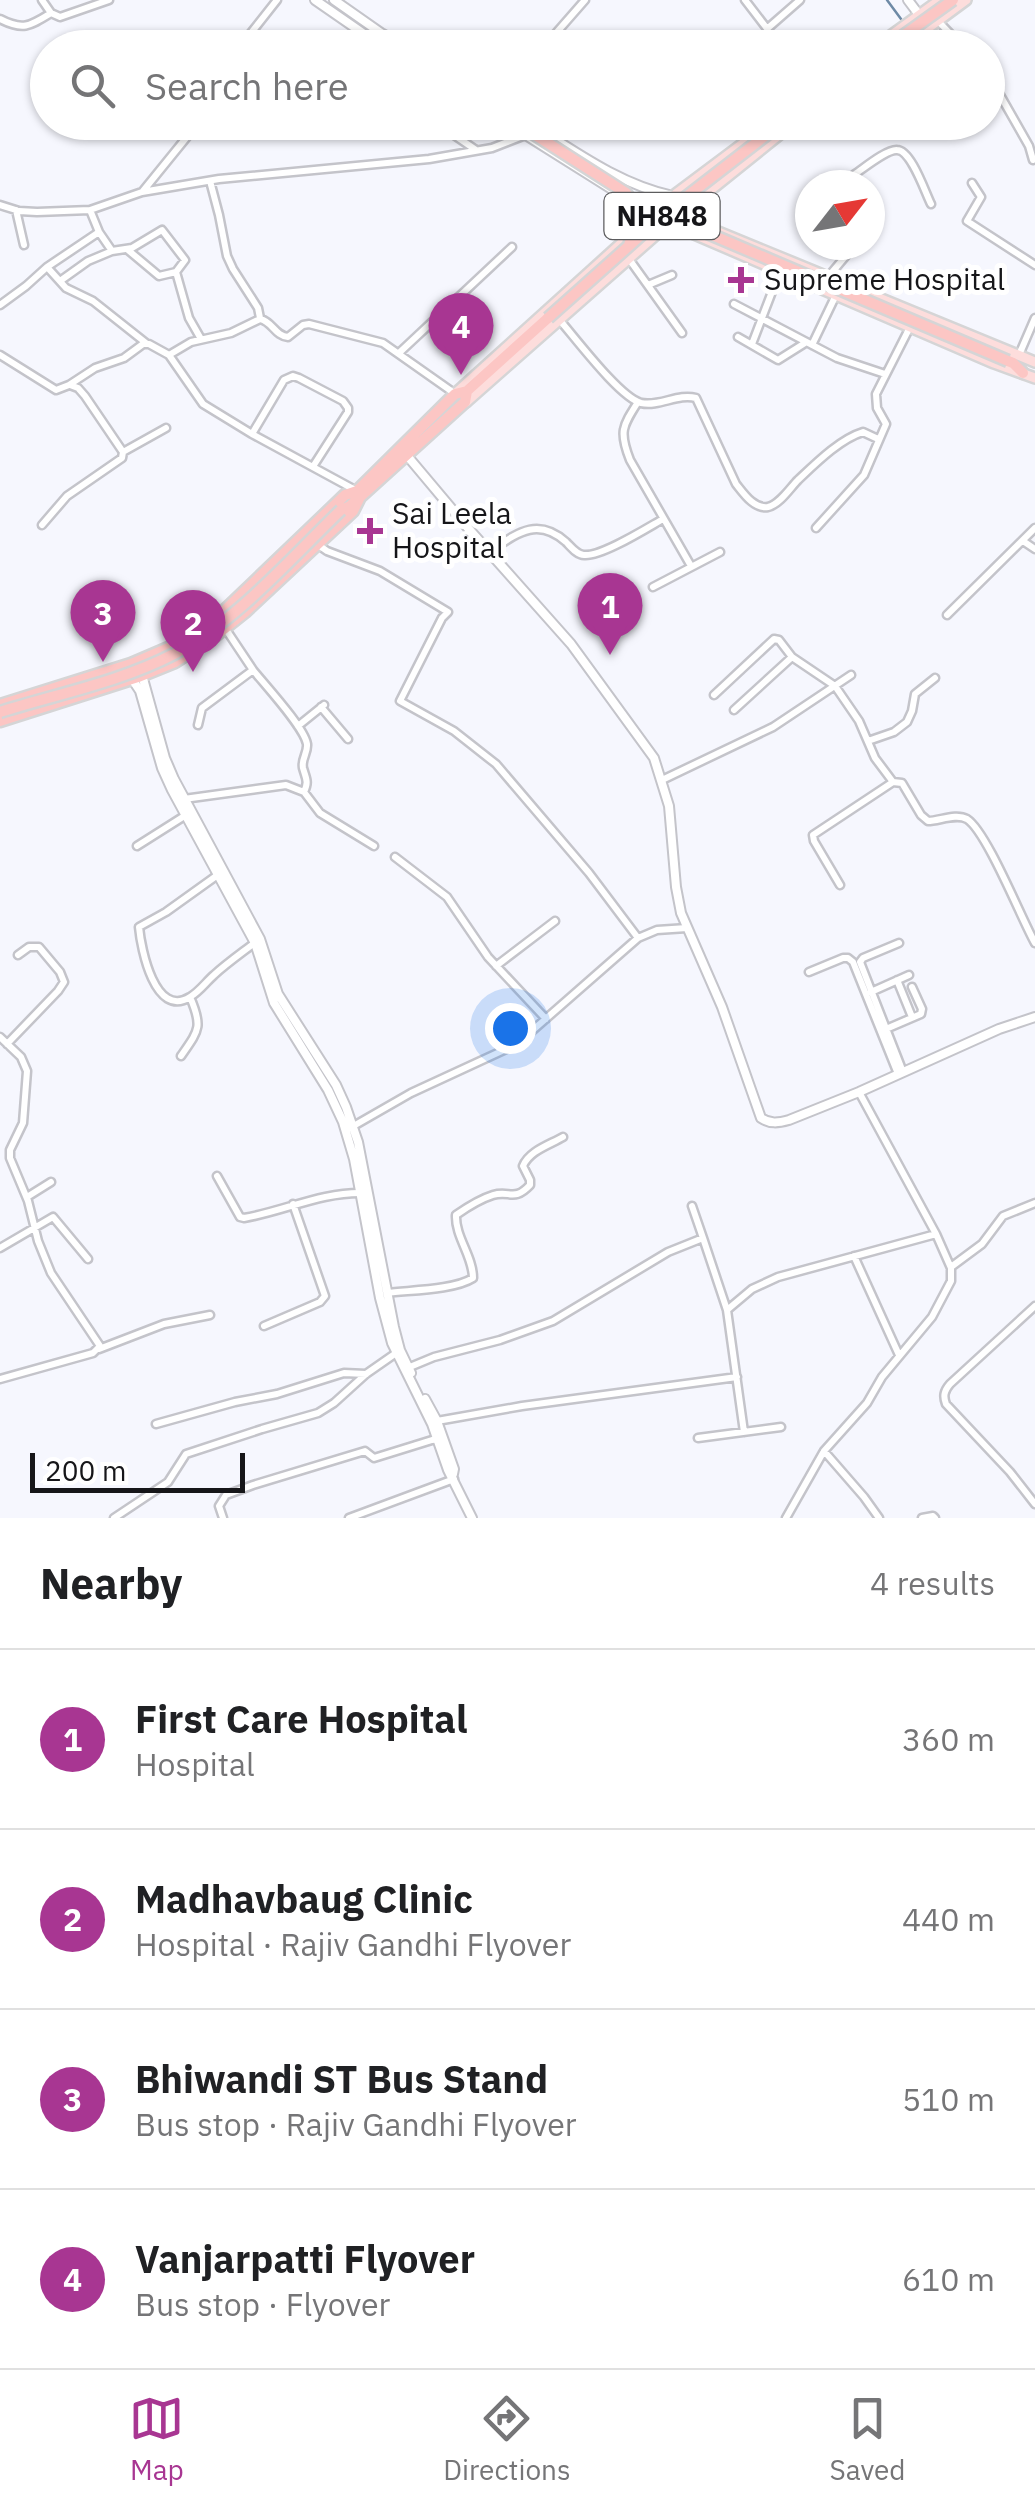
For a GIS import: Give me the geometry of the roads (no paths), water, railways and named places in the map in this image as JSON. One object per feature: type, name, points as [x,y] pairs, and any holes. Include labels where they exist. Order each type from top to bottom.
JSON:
[{"type":"highway","points":[[911,30],[953,0]]},
{"type":"highway","points":[[543,140],[626,193],[636,215],[628,252]]},
{"type":"highway","name":"NH848","points":[[0,721],[175,662],[225,628],[353,511],[356,496],[462,394],[628,252],[668,210],[759,140]]},
{"type":"highway","points":[[668,210],[705,232],[1020,360],[1022,373]]},
{"type":"highway","name":"NH848","points":[[0,708],[173,646],[224,610],[346,495],[356,496]]},
{"type":"highway","points":[[0,708],[113,678],[173,654],[238,609],[356,496]]},
{"type":"main road","points":[[898,30],[940,0]]},
{"type":"main road","points":[[925,30],[966,0]]},
{"type":"main road","points":[[462,394],[673,196],[748,140]]},
{"type":"main road","points":[[462,394],[559,319],[628,252],[772,140]]},
{"type":"main road","points":[[673,196],[706,227],[1020,360]]},
{"type":"main road","points":[[652,215],[1035,378]]},
{"type":"street","points":[[42,0],[51,13],[60,17],[109,0]]},
{"type":"street","points":[[253,30],[277,0]]},
{"type":"street","points":[[314,0],[360,30]]},
{"type":"street","points":[[561,30],[585,0]]},
{"type":"street","points":[[746,0],[768,28],[800,0]]},
{"type":"street","points":[[908,0],[941,30]]},
{"type":"street","points":[[341,2],[377,30]]},
{"type":"street","points":[[0,20],[23,27],[51,13]]},
{"type":"street","points":[[1005,104],[1035,159]]},
{"type":"street","points":[[142,192],[184,140]]},
{"type":"street","points":[[461,140],[477,151]]},
{"type":"street","points":[[0,205],[54,213],[90,210],[142,192],[210,180],[411,161],[477,151],[517,140]]},
{"type":"street","points":[[534,140],[652,215]]},
{"type":"street","points":[[557,140],[624,180],[673,196]]},
{"type":"street","points":[[861,170],[891,151],[905,152],[931,204]]},
{"type":"street","points":[[210,180],[226,256],[258,308],[260,318],[288,338],[309,324],[370,338],[462,394]]},
{"type":"street","points":[[972,183],[981,197],[967,221],[1035,265]]},
{"type":"street","points":[[16,210],[24,245]]},
{"type":"street","points":[[90,210],[98,232],[112,251]]},
{"type":"street","points":[[60,281],[88,261],[112,251],[127,250],[162,230],[185,260],[176,272],[159,276],[127,250]]},
{"type":"street","points":[[0,305],[98,232]]},
{"type":"street","points":[[398,353],[512,247]]},
{"type":"street","points":[[628,252],[682,333]]},
{"type":"street","points":[[828,277],[842,260]]},
{"type":"street","points":[[47,267],[71,291],[93,301],[146,343],[169,355],[204,404],[314,466],[356,496]]},
{"type":"street","points":[[752,344],[780,271]]},
{"type":"street","points":[[176,272],[189,318],[201,339]]},
{"type":"street","points":[[648,285],[672,275]]},
{"type":"street","points":[[738,337],[778,360],[808,344],[836,296]]},
{"type":"street","points":[[734,304],[848,363],[885,374]]},
{"type":"street","points":[[549,309],[622,391],[638,402],[696,398],[736,484],[745,496],[761,506],[778,501],[853,435],[863,432],[878,439]]},
{"type":"street","points":[[169,355],[191,342],[232,333],[260,318]]},
{"type":"street","points":[[1020,360],[1035,318]]},
{"type":"street","points":[[816,528],[864,475],[886,424],[875,401],[910,327]]},
{"type":"street","points":[[0,355],[56,390],[95,368],[124,358],[146,343]]},
{"type":"street","points":[[252,434],[284,380],[300,378],[343,401],[348,408],[314,466]]},
{"type":"street","points":[[69,385],[81,392],[123,452]]},
{"type":"street","points":[[638,402],[623,428],[624,443],[692,566]]},
{"type":"street","points":[[42,525],[67,496],[120,461],[123,452],[166,428]]},
{"type":"street","points":[[404,451],[572,644],[654,758],[669,806],[676,887],[686,928],[722,1007],[761,1118],[767,1122],[789,1120],[1000,1028],[1035,1017]]},
{"type":"street","points":[[489,552],[520,532],[547,529],[556,532],[578,553],[589,555],[663,519]]},
{"type":"street","points":[[947,614],[1035,528]]},
{"type":"street","points":[[1023,541],[1035,549]]},
{"type":"street","points":[[316,544],[380,571],[448,612],[400,701],[454,731],[496,764],[589,873],[638,938]]},
{"type":"street","points":[[653,587],[720,552]]},
{"type":"street","points":[[266,571],[276,582]]},
{"type":"street","points":[[225,628],[298,726],[307,745],[302,761],[308,782],[304,792]]},
{"type":"street","points":[[714,695],[774,638],[779,640],[792,657],[836,686],[859,721],[875,758],[893,782]]},
{"type":"street","points":[[734,710],[792,657]]},
{"type":"street","points":[[131,663],[186,816],[222,872]]},
{"type":"street","points":[[198,725],[202,708],[253,670]]},
{"type":"street","points":[[662,780],[759,734],[851,675]]},
{"type":"street","points":[[868,741],[894,732],[907,722],[915,694],[934,678]]},
{"type":"street","points":[[298,726],[322,706],[348,739]]},
{"type":"street","points":[[840,885],[813,836],[893,782],[902,783],[928,821],[960,817],[970,822],[994,859],[1035,943]]},
{"type":"street","points":[[181,800],[286,784],[304,792],[320,812],[374,846]]},
{"type":"street","points":[[181,800],[222,872],[257,941],[278,994],[328,1080],[350,1128],[398,1352]]},
{"type":"street","points":[[137,846],[186,816]]},
{"type":"street","points":[[395,857],[446,896],[477,943],[546,1020]]},
{"type":"street","points":[[222,872],[138,927],[156,989],[179,1001],[190,997],[257,941]]},
{"type":"street","points":[[496,966],[555,921]]},
{"type":"street","points":[[350,1128],[410,1093],[506,1051],[638,938],[657,930],[686,928]]},
{"type":"street","points":[[898,942],[861,960],[901,1073]]},
{"type":"street","points":[[18,955],[38,947],[64,982],[3,1040],[22,1057],[27,1071],[22,1123],[9,1154],[51,1273],[95,1336],[98,1349]]},
{"type":"street","points":[[809,972],[842,958],[854,962],[901,1073]]},
{"type":"street","points":[[871,992],[909,975]]},
{"type":"street","points":[[897,980],[912,1018]]},
{"type":"street","points":[[886,1029],[922,1012],[912,987]]},
{"type":"street","points":[[180,1056],[198,1030],[198,1016],[190,997]]},
{"type":"street","points":[[786,1518],[824,1452],[867,1403],[882,1377],[937,1308],[951,1281],[951,1268],[936,1234],[860,1092]]},
{"type":"street","points":[[387,1293],[454,1285],[473,1278],[471,1262],[455,1224],[456,1215],[490,1196],[512,1196],[528,1189],[530,1180],[522,1166],[524,1162],[563,1138]]},
{"type":"street","points":[[217,1176],[238,1214],[274,1212],[332,1194],[364,1193]]},
{"type":"street","points":[[27,1198],[51,1182]]},
{"type":"street","points":[[364,1193],[380,1298],[398,1352],[440,1439]]},
{"type":"street","points":[[951,1268],[982,1244],[1003,1216],[1035,1203]]},
{"type":"street","points":[[264,1326],[320,1302],[325,1296],[293,1204]]},
{"type":"street","points":[[692,1206],[727,1310],[744,1432]]},
{"type":"street","points":[[0,1248],[53,1217],[88,1259]]},
{"type":"street","points":[[727,1310],[752,1288],[778,1276],[936,1234]]},
{"type":"street","points":[[406,1369],[554,1321],[668,1252],[703,1238]]},
{"type":"street","points":[[854,1256],[899,1355]]},
{"type":"street","points":[[1035,1306],[950,1384],[944,1398],[1035,1504]]},
{"type":"street","points":[[0,1380],[74,1358],[164,1324],[210,1315]]},
{"type":"street","points":[[114,1518],[168,1482],[186,1454],[318,1413],[398,1352]]},
{"type":"street","points":[[406,1369],[436,1421],[446,1466],[472,1518]]},
{"type":"street","points":[[156,1424],[344,1374],[366,1374]]},
{"type":"street","points":[[436,1421],[738,1378]]},
{"type":"street","points":[[698,1438],[781,1427]]},
{"type":"street","points":[[223,1518],[219,1506],[222,1500],[253,1485],[365,1451],[374,1458],[440,1439]]},
{"type":"street","points":[[824,1452],[879,1518]]},
{"type":"street","points":[[348,1518],[453,1477]]},
{"type":"street","points":[[922,1518],[935,1518]]},
{"type":"waterway","points":[[887,0],[901,19]]},
{"type":"place","name":"Supreme Hospital","points":[[741,280]]},
{"type":"place","name":"Vanjarpatti Flyover","points":[[461,375]]},
{"type":"place","name":"Sai Leela Hospital","points":[[370,531]]},
{"type":"place","name":"First Care Hospital","points":[[610,655]]},
{"type":"place","name":"Bhiwandi ST Bus Stand","points":[[103,662]]},
{"type":"place","name":"Madhavbaug Clinic","points":[[193,672]]}]
